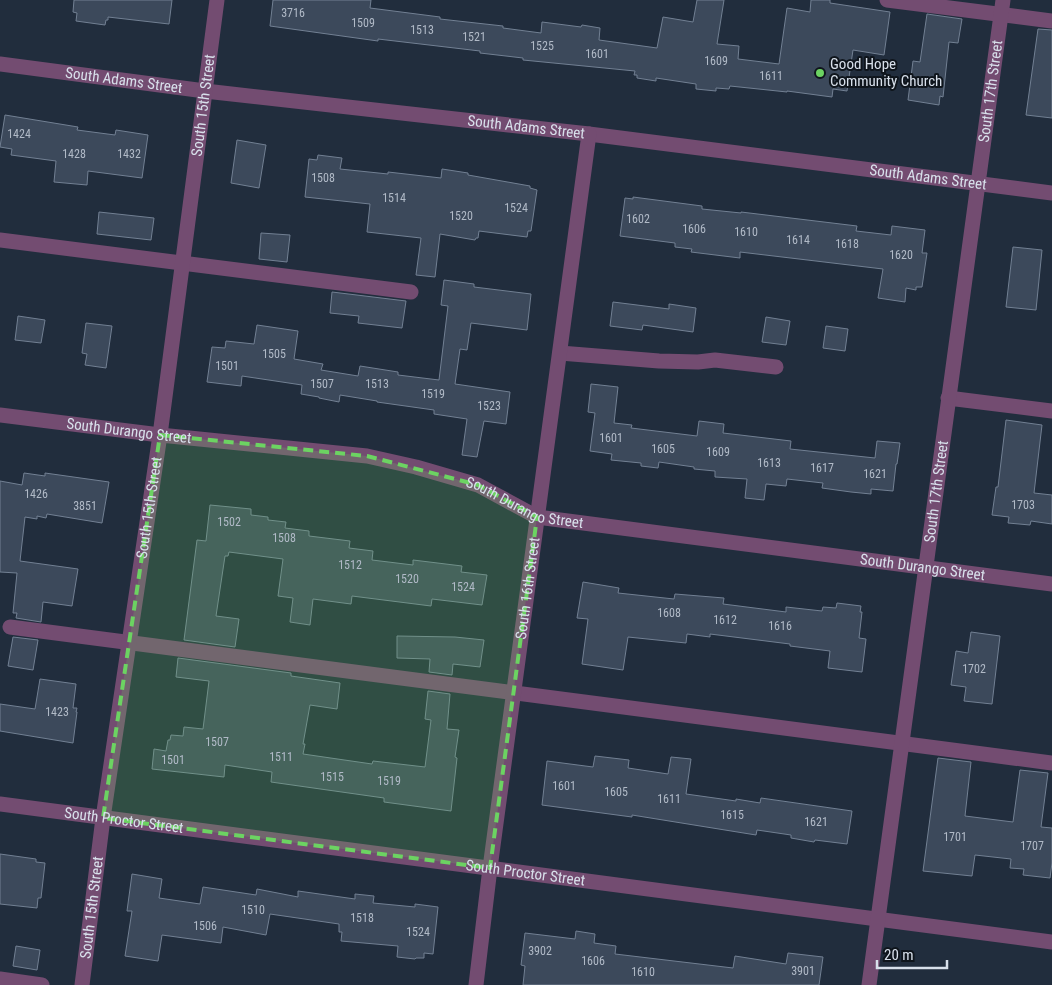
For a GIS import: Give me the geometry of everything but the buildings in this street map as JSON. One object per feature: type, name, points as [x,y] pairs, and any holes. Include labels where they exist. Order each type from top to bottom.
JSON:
[{"type":"street","name":"South 15th Street","points":[[82,985],[103,818],[160,435],[217,0]]},
{"type":"street","points":[[887,0],[1002,7],[1052,21]]},
{"type":"street","name":"South 17th Street","points":[[869,985],[1002,7]]},
{"type":"street","name":"South Adams Street","points":[[0,64],[205,91],[589,134],[1052,193]]},
{"type":"street","name":"South 16th Street","points":[[476,985],[490,868],[589,134]]},
{"type":"street","points":[[0,240],[411,292]]},
{"type":"street","points":[[560,353],[659,361],[698,362],[715,360],[776,367]]},
{"type":"street","points":[[948,398],[1052,411]]},
{"type":"street","name":"South Durango Street","points":[[0,415],[160,435],[367,456],[416,467],[478,485],[537,517],[1052,584]]},
{"type":"street","points":[[10,627],[1052,762]]},
{"type":"street","name":"South Proctor Street","points":[[0,804],[1052,942]]},
{"type":"street","points":[[0,979],[42,985]]},
{"type":"highlighted area","points":[[160,435],[367,456],[478,485],[537,517],[490,868],[103,818]]},
{"type":"place","name":"Good Hope Community Church","points":[[820,73]]}]
